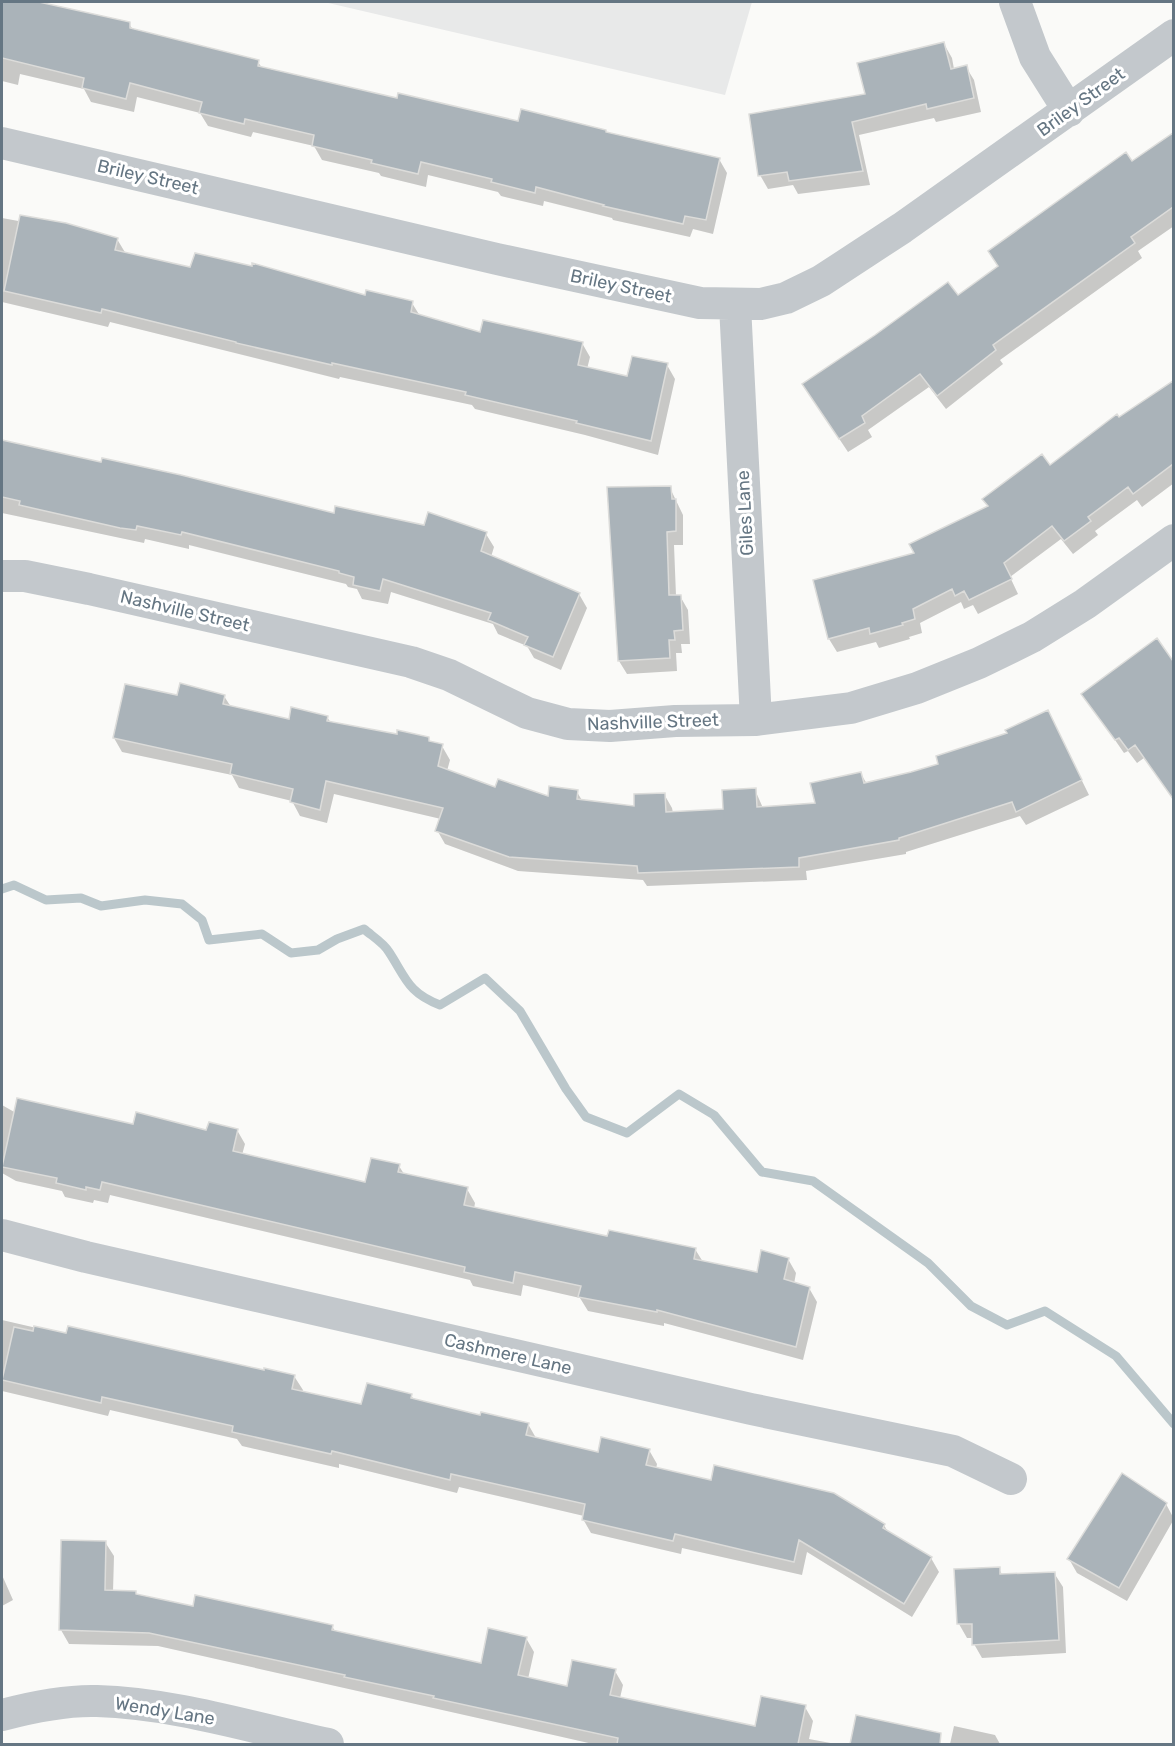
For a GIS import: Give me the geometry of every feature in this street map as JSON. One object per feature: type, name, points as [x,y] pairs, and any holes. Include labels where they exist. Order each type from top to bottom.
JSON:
[{"type":"street","points":[[1015,2],[1035,57],[1069,111]]},
{"type":"street","name":"Briley Street","points":[[2,143],[700,303],[761,304],[786,298],[821,281],[902,228],[1173,35]]},
{"type":"street","name":"Giles Lane","points":[[735,305],[756,720]]},
{"type":"street","name":"Nashville Street","points":[[2,576],[25,576],[78,587],[411,662],[449,675],[527,713],[568,724],[610,726],[675,721],[756,720],[851,708],[917,688],[979,663],[1032,637],[1085,604],[1173,541]]},
{"type":"street","name":"Cashmere Lane","points":[[2,1235],[86,1257],[751,1409],[953,1451],[1011,1479]]},
{"type":"street","name":"Wendy Lane","points":[[2,1715],[39,1706],[96,1701],[148,1705],[328,1744]]},
{"type":"shaded area","points":[[324,2],[752,2],[725,95]]},
{"type":"building","points":[[2,2],[39,2],[130,22],[130,28],[259,60],[258,66],[397,98],[398,93],[518,121],[521,109],[606,130],[606,132],[720,158],[706,220],[685,216],[683,224],[603,206],[536,187],[535,193],[491,182],[492,179],[421,162],[418,174],[371,163],[372,160],[312,146],[314,135],[245,119],[244,124],[199,113],[202,102],[130,83],[126,99],[82,88],[84,78],[2,58]]},
{"type":"building","points":[[944,42],[951,69],[967,65],[974,98],[927,109],[926,104],[852,122],[863,171],[789,181],[787,172],[758,176],[749,114],[865,94],[857,63]]},
{"type":"building","points":[[1173,133],[1173,207],[1131,237],[1135,243],[993,345],[996,350],[937,396],[920,374],[862,416],[865,423],[839,439],[802,384],[948,282],[958,295],[998,266],[988,251],[1126,152],[1132,161]]},
{"type":"building","points":[[20,215],[66,223],[118,238],[115,250],[190,267],[195,253],[252,266],[252,263],[365,295],[366,290],[413,301],[411,312],[480,332],[483,320],[583,342],[578,365],[627,376],[632,356],[668,363],[651,441],[465,395],[466,392],[332,363],[332,365],[102,309],[101,313],[4,291]]},
{"type":"building","points":[[1173,381],[1173,464],[1133,494],[1128,487],[1088,517],[1091,521],[1064,541],[1052,526],[1004,563],[1012,579],[969,600],[964,591],[955,596],[952,589],[913,609],[915,619],[902,623],[903,625],[870,634],[869,628],[828,639],[813,580],[914,553],[909,544],[988,506],[982,499],[1042,454],[1050,465],[1117,414],[1119,417]]},
{"type":"building","points":[[2,440],[101,462],[102,458],[181,475],[334,513],[335,506],[424,525],[428,512],[487,532],[481,551],[580,593],[553,657],[524,645],[528,637],[488,620],[491,613],[383,579],[380,591],[353,585],[354,577],[339,573],[339,571],[182,532],[181,535],[137,526],[136,530],[120,528],[19,505],[20,501],[2,497]]},
{"type":"building","points":[[671,486],[672,499],[676,499],[676,531],[667,532],[669,595],[681,595],[683,630],[674,631],[675,640],[669,640],[670,658],[618,661],[607,487]]},
{"type":"building","points":[[1157,638],[1173,661],[1173,799],[1135,745],[1128,750],[1119,738],[1115,740],[1081,694]]},
{"type":"building","points":[[180,683],[225,695],[223,704],[289,719],[291,707],[328,716],[327,721],[397,734],[397,730],[429,737],[429,741],[443,744],[438,766],[495,787],[498,779],[548,796],[549,786],[578,790],[577,799],[634,806],[634,794],[665,793],[666,812],[723,809],[722,790],[756,788],[757,807],[815,803],[810,783],[861,772],[864,783],[938,764],[936,756],[1007,733],[1005,730],[1048,710],[1082,780],[1016,812],[1012,802],[899,838],[899,840],[799,858],[799,867],[638,873],[637,866],[509,857],[435,831],[443,808],[326,781],[320,810],[290,802],[293,789],[230,774],[232,764],[113,738],[125,684],[177,695]]},
{"type":"building","points":[[17,1098],[133,1124],[136,1112],[206,1130],[209,1122],[238,1129],[233,1151],[365,1182],[371,1158],[400,1164],[398,1172],[468,1187],[464,1205],[607,1236],[609,1230],[696,1248],[694,1259],[757,1272],[761,1250],[789,1258],[784,1279],[810,1287],[796,1347],[657,1310],[657,1312],[578,1297],[581,1286],[515,1272],[513,1283],[464,1272],[465,1267],[102,1182],[100,1190],[86,1187],[86,1190],[56,1183],[57,1178],[2,1167]]},
{"type":"building","points":[[34,1326],[66,1333],[68,1326],[295,1375],[292,1389],[361,1404],[367,1383],[412,1394],[411,1398],[480,1415],[481,1412],[529,1423],[526,1435],[598,1452],[601,1437],[650,1449],[646,1465],[711,1480],[714,1465],[834,1493],[885,1524],[883,1528],[932,1557],[904,1604],[799,1540],[794,1562],[675,1534],[673,1541],[582,1520],[585,1504],[451,1474],[450,1480],[332,1451],[331,1454],[232,1432],[233,1426],[102,1397],[101,1403],[2,1380],[14,1327],[33,1331]]},
{"type":"building","points":[[1122,1473],[1167,1503],[1119,1588],[1067,1559]]},
{"type":"building","points":[[61,1540],[106,1541],[105,1590],[136,1591],[136,1594],[193,1606],[195,1595],[333,1625],[332,1630],[481,1663],[488,1628],[527,1637],[518,1675],[567,1686],[572,1660],[616,1669],[610,1695],[755,1726],[761,1696],[806,1705],[798,1744],[617,1744],[618,1738],[433,1698],[434,1696],[344,1677],[345,1675],[149,1633],[59,1630]]},
{"type":"building","points":[[1000,1567],[1000,1574],[1055,1572],[1059,1640],[972,1645],[972,1624],[957,1624],[954,1569]]},
{"type":"building","points":[[856,1715],[941,1733],[940,1744],[850,1744]]},
{"type":"waterway","points":[[2,889],[14,885],[46,900],[81,898],[101,906],[145,900],[182,904],[202,920],[209,940],[262,934],[291,953],[318,950],[337,939],[364,929],[387,949],[414,990],[440,1005],[485,978],[520,1011],[566,1089],[586,1117],[627,1133],[679,1094],[714,1115],[762,1172],[813,1181],[928,1263],[971,1306],[1007,1325],[1045,1311],[1116,1356],[1174,1424]]}]
